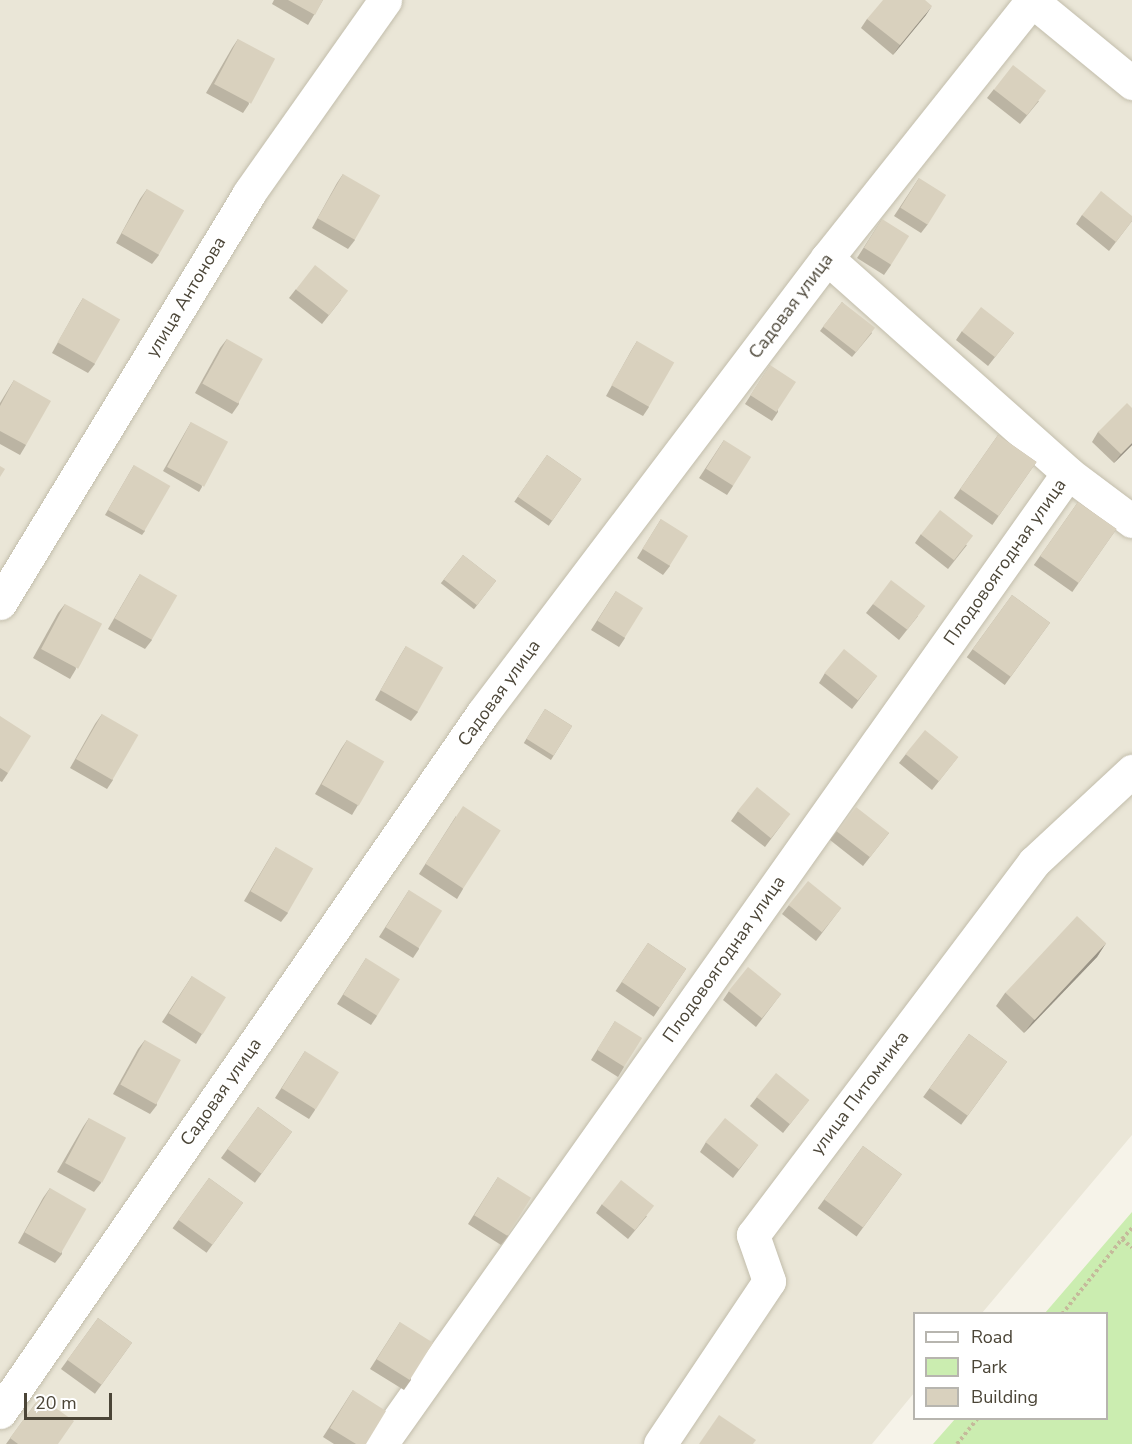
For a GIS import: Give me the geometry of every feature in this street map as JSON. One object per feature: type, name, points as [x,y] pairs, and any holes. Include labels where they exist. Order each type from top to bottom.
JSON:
[{"type":"street","name":"улица Антонова","points":[[0,603],[249,193],[385,0]]},
{"type":"street","points":[[1032,0],[1132,83]]},
{"type":"street","name":"Садовая улица","points":[[0,1412],[482,714],[827,258],[1032,0]]},
{"type":"street","points":[[827,258],[1068,473],[1132,521]]},
{"type":"street","name":"Плодовоягодная улица","points":[[381,1444],[1068,473]]},
{"type":"street","name":"улица Питомника","points":[[660,1444],[769,1281],[753,1235],[1034,862],[1132,771]]},
{"type":"path","points":[[1064,1312],[1132,1228]]},
{"type":"path","points":[[1122,1239],[1132,1248]]},
{"type":"path","points":[[957,1444],[977,1420]]},
{"type":"shaded area","points":[[0,0],[1132,0],[1132,1135],[983,1312],[913,1312],[913,1394],[872,1444],[0,1444]]},
{"type":"green space","points":[[1132,1212],[1132,1444],[933,1444],[954,1420],[1108,1420],[1108,1312],[1046,1312]]},
{"type":"building","points":[[288,0],[323,0],[315,15]]},
{"type":"building","points":[[883,0],[925,0],[932,6],[900,45],[867,19]]},
{"type":"building","points":[[238,39],[275,59],[251,104],[214,84]]},
{"type":"building","points":[[1013,65],[1046,91],[1027,115],[994,89]]},
{"type":"building","points":[[343,174],[380,196],[355,240],[318,218]]},
{"type":"building","points":[[919,178],[946,195],[928,225],[900,208]]},
{"type":"building","points":[[147,189],[184,210],[159,255],[122,233]]},
{"type":"building","points":[[1101,191],[1132,216],[1132,221],[1116,242],[1082,215]]},
{"type":"building","points":[[882,219],[909,236],[891,265],[864,248]]},
{"type":"building","points":[[315,265],[348,291],[329,315],[296,289]]},
{"type":"building","points":[[83,298],[120,320],[95,364],[58,342]]},
{"type":"building","points":[[842,302],[875,328],[856,352],[823,326]]},
{"type":"building","points":[[981,307],[1014,333],[995,357],[962,331]]},
{"type":"building","points":[[227,339],[263,359],[238,403],[202,384]]},
{"type":"building","points":[[637,341],[674,363],[649,407],[612,385]]},
{"type":"building","points":[[770,365],[796,382],[776,412],[750,395]]},
{"type":"building","points":[[14,380],[51,401],[26,445],[0,431],[0,406]]},
{"type":"building","points":[[1127,403],[1132,408],[1132,443],[1121,454],[1098,432]]},
{"type":"building","points":[[191,422],[228,442],[204,487],[167,467]]},
{"type":"building","points":[[998,435],[1037,462],[999,516],[960,489]]},
{"type":"building","points":[[724,440],[751,457],[733,486],[706,469]]},
{"type":"building","points":[[547,455],[581,479],[552,521],[518,497]]},
{"type":"building","points":[[134,465],[170,486],[144,531],[108,510]]},
{"type":"building","points":[[0,466],[5,469],[0,477]]},
{"type":"building","points":[[1078,502],[1117,529],[1079,583],[1040,556]]},
{"type":"building","points":[[940,510],[973,536],[954,560],[921,534]]},
{"type":"building","points":[[661,519],[688,536],[670,566],[642,549]]},
{"type":"building","points":[[463,555],[496,581],[477,605],[444,579]]},
{"type":"building","points":[[140,574],[177,596],[152,640],[114,618]]},
{"type":"building","points":[[891,580],[925,606],[907,630],[873,604]]},
{"type":"building","points":[[616,591],[643,608],[625,638],[597,621]]},
{"type":"building","points":[[1012,595],[1050,623],[1011,677],[973,649]]},
{"type":"building","points":[[65,604],[102,624],[78,669],[41,649]]},
{"type":"building","points":[[406,646],[443,668],[418,712],[380,690]]},
{"type":"building","points":[[844,649],[877,676],[858,700],[824,673]]},
{"type":"building","points":[[545,709],[572,726],[554,756],[526,739]]},
{"type":"building","points":[[102,714],[138,735],[112,780],[76,759]]},
{"type":"building","points":[[0,716],[31,736],[8,773],[0,768]]},
{"type":"building","points":[[925,730],[958,757],[939,781],[905,754]]},
{"type":"building","points":[[347,740],[384,762],[359,806],[322,784]]},
{"type":"building","points":[[757,787],[790,814],[771,838],[737,811]]},
{"type":"building","points":[[463,806],[501,831],[463,888],[425,864]]},
{"type":"building","points":[[856,807],[889,833],[870,857],[837,831]]},
{"type":"building","points":[[276,847],[313,868],[288,913],[250,891]]},
{"type":"building","points":[[808,881],[841,908],[822,932],[788,905]]},
{"type":"building","points":[[409,890],[442,911],[419,948],[386,927]]},
{"type":"building","points":[[1077,916],[1106,943],[1035,1020],[1005,993]]},
{"type":"building","points":[[648,943],[686,969],[660,1008],[622,982]]},
{"type":"building","points":[[366,958],[400,979],[377,1016],[343,994]]},
{"type":"building","points":[[748,967],[781,994],[762,1018],[728,991]]},
{"type":"building","points":[[192,976],[226,997],[203,1035],[169,1013]]},
{"type":"building","points":[[615,1021],[642,1038],[624,1067],[597,1050]]},
{"type":"building","points":[[969,1034],[1007,1062],[968,1116],[930,1088]]},
{"type":"building","points":[[145,1040],[181,1060],[156,1104],[120,1085]]},
{"type":"building","points":[[305,1051],[339,1072],[316,1110],[282,1088]]},
{"type":"building","points":[[776,1073],[809,1100],[790,1124],[756,1097]]},
{"type":"building","points":[[258,1107],[292,1132],[261,1174],[227,1149]]},
{"type":"building","points":[[89,1118],[126,1138],[102,1183],[65,1163]]},
{"type":"building","points":[[725,1118],[758,1145],[739,1169],[705,1142]]},
{"type":"building","points":[[863,1146],[902,1174],[863,1228],[824,1199]]},
{"type":"building","points":[[498,1177],[531,1198],[507,1236],[474,1215]]},
{"type":"building","points":[[209,1178],[243,1203],[212,1245],[178,1220]]},
{"type":"building","points":[[621,1180],[654,1206],[635,1230],[602,1204]]},
{"type":"building","points":[[50,1188],[86,1209],[61,1253],[24,1232]]},
{"type":"building","points":[[98,1318],[132,1343],[101,1385],[67,1360]]},
{"type":"building","points":[[400,1322],[433,1343],[410,1380],[377,1359]]},
{"type":"building","points":[[353,1390],[386,1411],[366,1444],[356,1444],[330,1428]]},
{"type":"building","points":[[40,1397],[74,1421],[58,1444],[18,1444],[10,1438]]},
{"type":"building","points":[[719,1415],[756,1440],[753,1444],[699,1444]]}]
